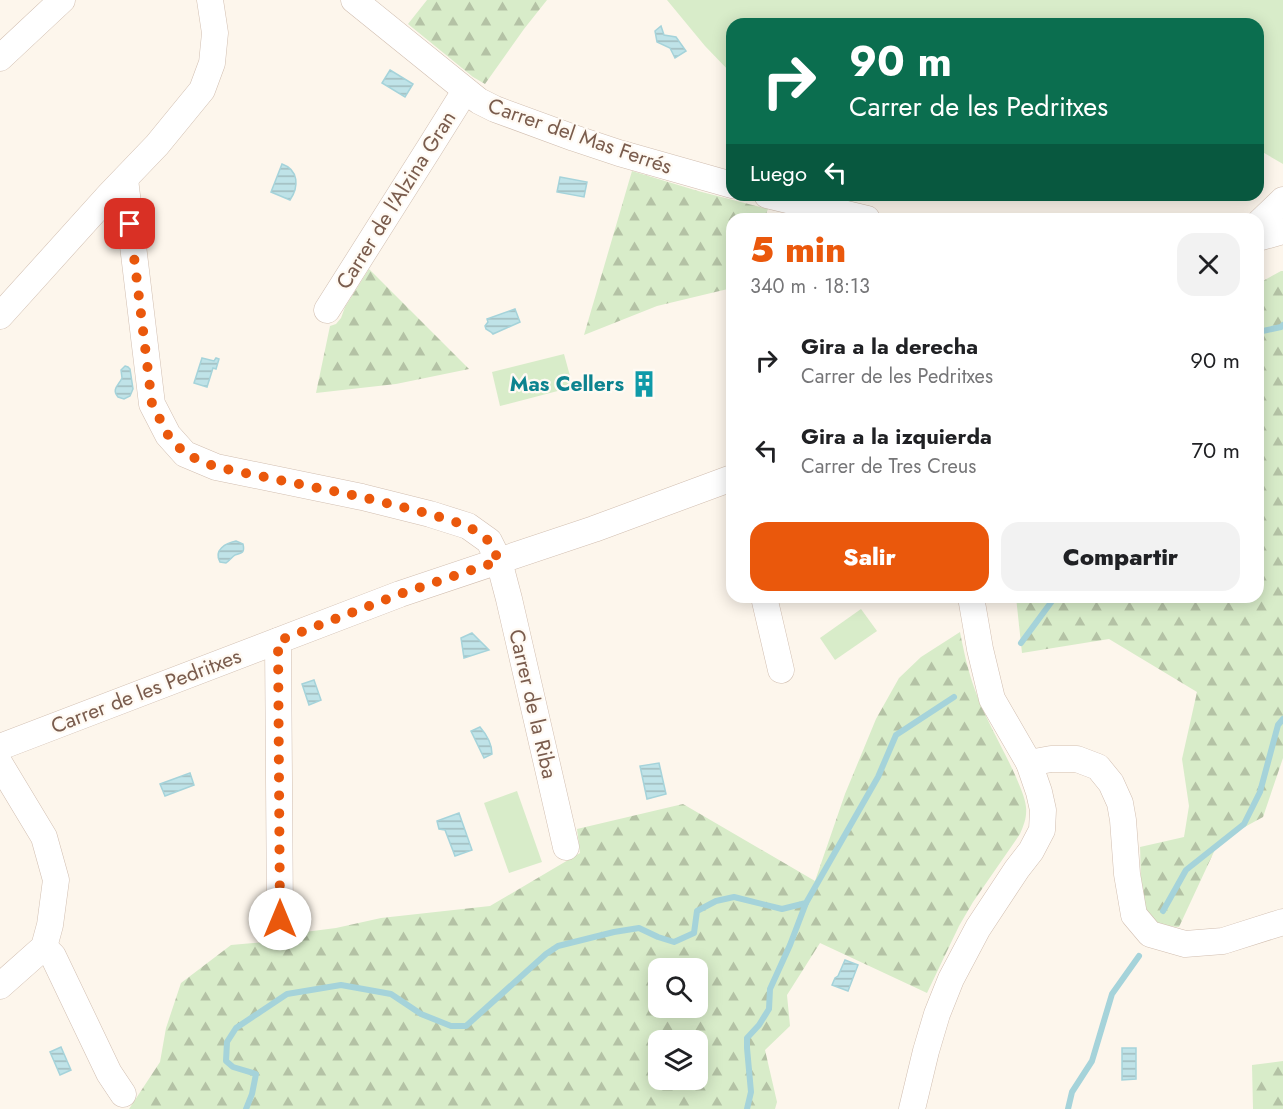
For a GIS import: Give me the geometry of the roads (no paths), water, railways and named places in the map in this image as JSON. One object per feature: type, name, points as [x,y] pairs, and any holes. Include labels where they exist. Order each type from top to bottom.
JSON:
[{"type":"street","points":[[0,58],[62,0]]},
{"type":"street","points":[[0,316],[157,145],[202,90],[212,63],[215,33],[210,0]]},
{"type":"street","name":"Carrer del Mas Ferrés","points":[[354,0],[465,91],[495,109],[619,153],[726,183]]},
{"type":"street","name":"Carrer de l'Alzina Gran","points":[[327,310],[465,91]]},
{"type":"street","name":"Carrer de la Riba","points":[[125,179],[152,404],[168,435],[185,454],[216,467],[362,497],[430,514],[468,526],[489,541],[499,561],[509,599],[566,847]]},
{"type":"street","points":[[1264,218],[1283,200]]},
{"type":"street","points":[[791,201],[842,213]]},
{"type":"street","points":[[1264,236],[1283,231]]},
{"type":"street","name":"Carrer de les Pedritxes","points":[[0,747],[400,594],[594,529],[726,480]]},
{"type":"street","points":[[765,603],[781,670]]},
{"type":"street","points":[[912,1109],[931,1033],[951,979],[978,928],[1031,851],[1042,830],[1043,810],[1029,764],[992,699],[972,603]]},
{"type":"street","points":[[278,641],[280,919]]},
{"type":"street","points":[[1029,764],[1051,759],[1077,759],[1098,767],[1111,783],[1120,803],[1123,819],[1127,874],[1134,915],[1150,934],[1185,944],[1223,941],[1283,922]]},
{"type":"street","points":[[0,765],[44,837],[56,880],[50,925],[44,947],[0,986]]},
{"type":"street","points":[[44,947],[52,956],[109,1073],[123,1094]]},
{"type":"water","points":[[661,26],[664,35],[676,37],[686,51],[675,58],[670,48],[657,42],[655,31]]},
{"type":"water","points":[[390,70],[413,84],[405,97],[382,83]]},
{"type":"water","points":[[282,164],[292,170],[296,179],[295,190],[290,200],[271,192]]},
{"type":"water","points":[[560,177],[587,182],[584,197],[557,192]]},
{"type":"water","points":[[515,309],[520,322],[493,334],[486,329],[487,319]]},
{"type":"water","points":[[202,358],[214,361],[216,358],[219,359],[216,369],[213,368],[207,387],[194,383]]},
{"type":"water","points":[[125,366],[130,369],[133,389],[130,396],[124,399],[118,397],[115,392],[122,378],[121,370]]},
{"type":"water","points":[[236,541],[243,544],[242,552],[226,563],[220,562],[219,551],[228,543]]},
{"type":"water","points":[[472,633],[489,650],[464,658],[461,638]]},
{"type":"water","points":[[314,680],[321,700],[309,705],[302,684]]},
{"type":"water","points":[[480,727],[489,739],[492,750],[492,754],[484,758],[471,731]]},
{"type":"water","points":[[659,763],[666,794],[647,799],[640,766]]},
{"type":"water","points":[[190,773],[194,785],[165,796],[160,784]]},
{"type":"water","points":[[459,813],[472,850],[455,856],[445,830],[439,829],[437,821]]},
{"type":"water","points":[[845,960],[858,965],[848,991],[832,985]]},
{"type":"water","points":[[61,1047],[71,1070],[60,1075],[50,1052]]},
{"type":"water","points":[[1122,1048],[1136,1048],[1136,1079],[1122,1080]]},
{"type":"waterway","points":[[1264,331],[1283,325]]},
{"type":"waterway","points":[[1021,643],[1051,603]]},
{"type":"waterway","points":[[246,1109],[256,1074],[233,1067],[226,1061],[227,1042],[236,1028],[287,994],[341,985],[391,994],[421,1014],[451,1026],[466,1026],[546,954],[558,946],[639,928],[674,942],[694,933],[697,911],[716,901],[734,897],[782,909],[806,903],[878,777],[896,735],[954,697]]},
{"type":"waterway","points":[[1163,911],[1186,870],[1244,824],[1260,792],[1278,725],[1283,719]]},
{"type":"waterway","points":[[747,1109],[751,1092],[747,1038],[769,1009],[770,989],[806,903]]},
{"type":"waterway","points":[[1068,1109],[1072,1092],[1092,1061],[1112,994],[1139,956]]},
{"type":"place","name":"Mas Cellers","points":[[644,384]]}]
